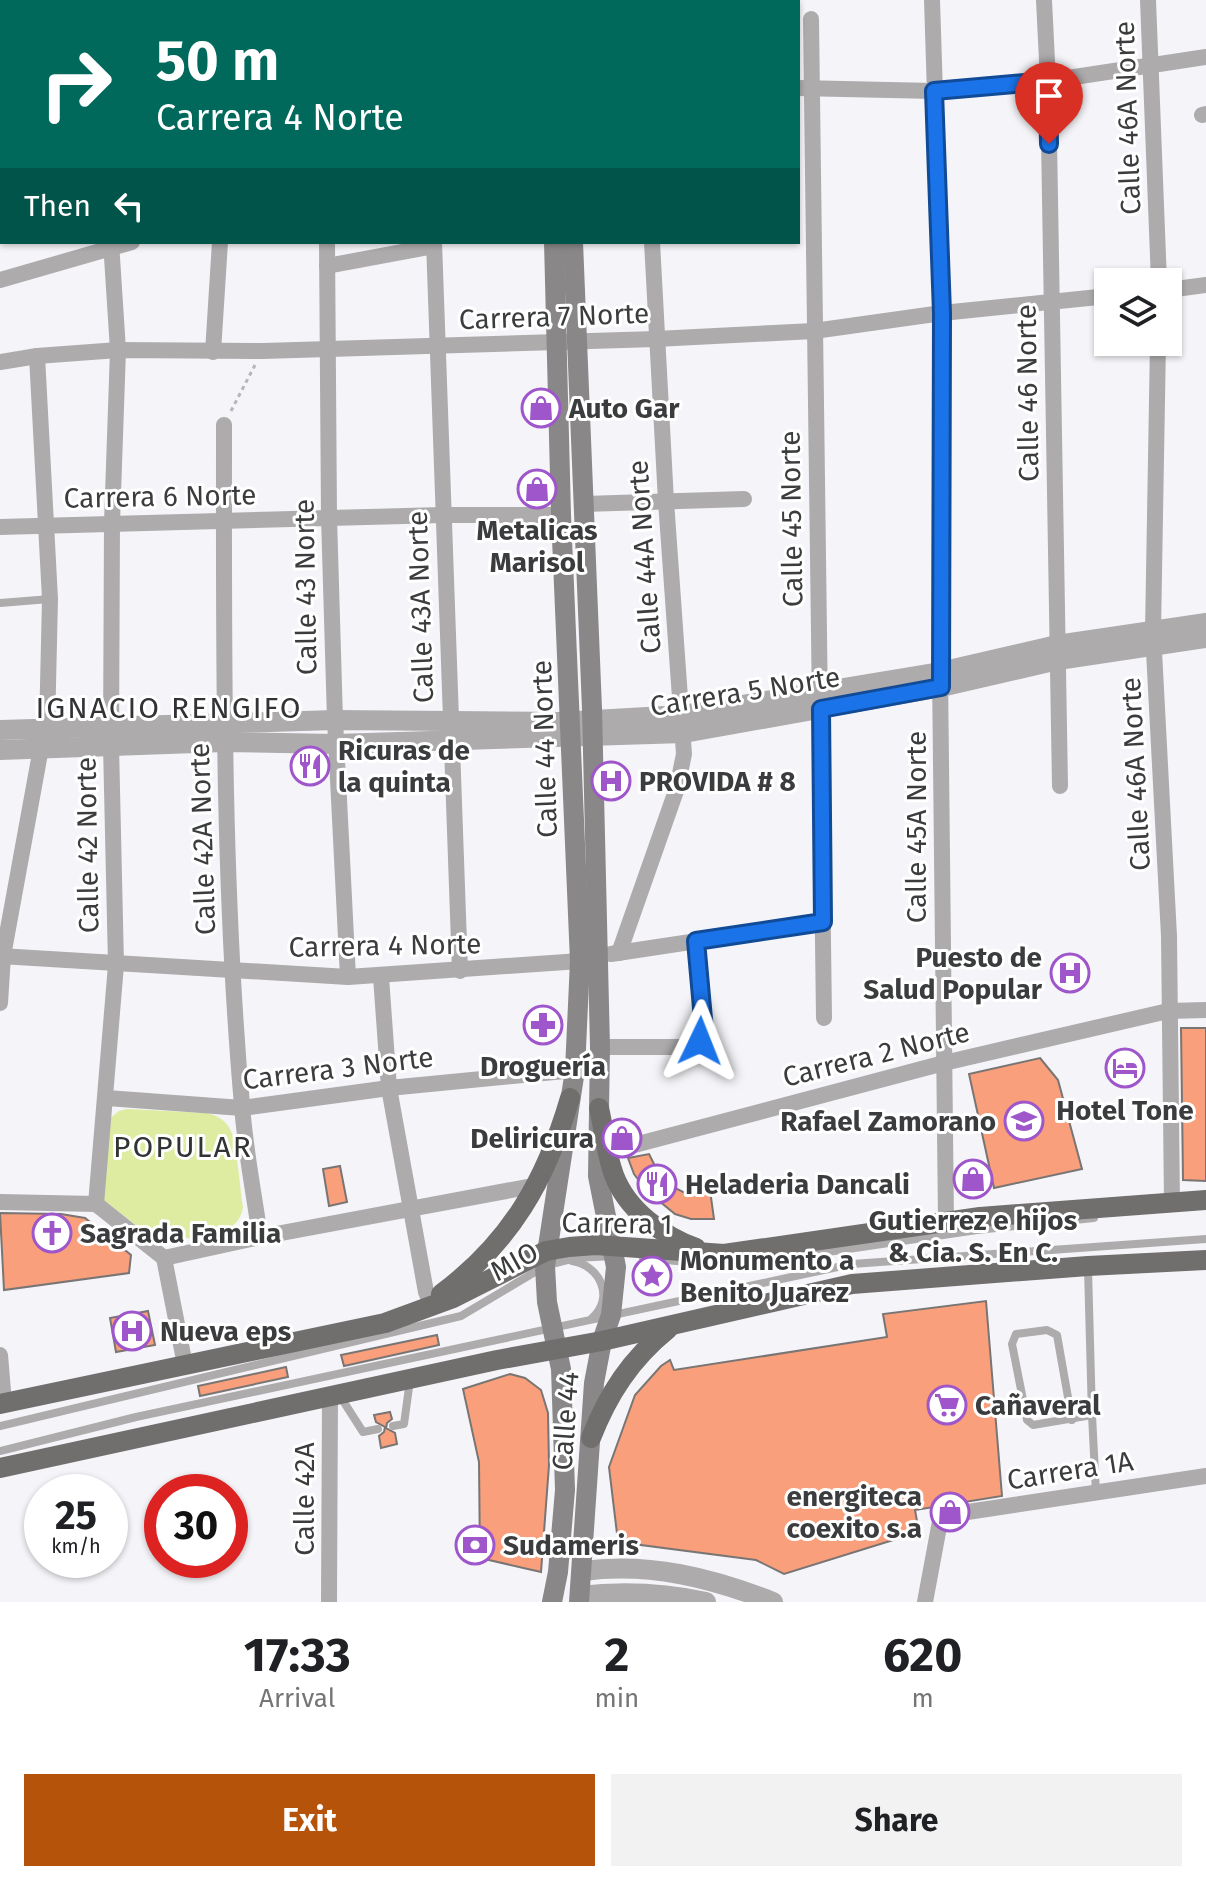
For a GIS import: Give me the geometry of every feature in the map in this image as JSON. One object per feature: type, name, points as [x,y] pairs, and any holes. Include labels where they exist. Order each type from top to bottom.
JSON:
[{"type":"main road","name":"Calle 44 Norte","points":[[554,244],[568,342],[584,504],[582,729],[588,958],[600,1047],[598,1176],[615,1251]]},
{"type":"main road","name":"Calle 44 Norte","points":[[573,244],[561,515],[582,729]]},
{"type":"main road","name":"Calle 44 Norte","points":[[549,1260],[588,958]]},
{"type":"main road","points":[[404,1317],[460,1280],[509,1228],[538,1185],[557,1142],[570,1098]]},
{"type":"main road","points":[[599,1108],[608,1152],[620,1187],[644,1216],[666,1234],[694,1248],[724,1254]]},
{"type":"main road","name":"Carrera 1","points":[[2,1403],[404,1317],[585,1245],[615,1251],[724,1254],[980,1217],[1206,1200]]},
{"type":"main road","name":"Calle 44","points":[[579,1599],[594,1383],[602,1341],[611,1315],[615,1251]]},
{"type":"main road","name":"Calle 44","points":[[549,1260],[544,1285],[561,1369],[565,1490],[558,1572],[552,1602]]},
{"type":"main road","points":[[0,1468],[410,1380],[554,1338],[602,1341],[852,1284],[1206,1260]]},
{"type":"main road","points":[[591,1438],[607,1401],[628,1367],[673,1324]]},
{"type":"street","name":"Calle 45A Norte","points":[[932,0],[942,313],[940,679],[946,1222]]},
{"type":"street","name":"Calle 46 Norte","points":[[1044,0],[1060,786]]},
{"type":"street","name":"Calle 46A Norte","points":[[1148,0],[1158,268]]},
{"type":"street","name":"Calle 45 Norte","points":[[811,19],[804,87],[814,331],[824,1018]]},
{"type":"street","points":[[804,87],[934,91],[1048,81],[1206,57]]},
{"type":"street","points":[[213,352],[220,244]]},
{"type":"street","name":"Calle 43 Norte","points":[[327,244],[329,517],[348,977]]},
{"type":"street","points":[[327,266],[434,244]]},
{"type":"street","name":"Calle 43A Norte","points":[[434,244],[460,971]]},
{"type":"street","name":"Calle 44A Norte","points":[[619,953],[677,788],[684,754],[652,244]]},
{"type":"street","points":[[0,280],[112,246]]},
{"type":"street","name":"Calle 42 Norte","points":[[96,1204],[116,965],[112,523],[118,350],[112,246]]},
{"type":"street","points":[[1182,288],[1206,285]]},
{"type":"street","name":"Carrera 7 Norte","points":[[0,362],[118,350],[263,351],[814,331],[942,313],[1094,297]]},
{"type":"street","points":[[0,1003],[1,956],[44,738],[50,599],[37,356]]},
{"type":"street","name":"Calle 46A Norte","points":[[1158,356],[1154,640],[1169,936],[1172,1203]]},
{"type":"street","name":"Calle 42A Norte","points":[[224,425],[224,733],[233,971],[242,1108],[260,1237]]},
{"type":"street","points":[[584,504],[744,499]]},
{"type":"street","name":"Carrera 6 Norte","points":[[0,527],[329,517],[561,515]]},
{"type":"street","name":"Carrera 5 Norte","points":[[1154,640],[1206,623]]},
{"type":"street","name":"Carrera 5 Norte","points":[[0,730],[44,738],[224,733],[335,720],[452,729],[582,729],[683,724],[940,679],[1058,653],[1154,640],[1206,638]]},
{"type":"street","name":"Carrera 5 Norte","points":[[224,733],[336,744],[452,729]]},
{"type":"street","name":"Carrera 5 Norte","points":[[0,750],[44,738]]},
{"type":"street","name":"Carrera 4 Norte","points":[[1,956],[116,965],[381,977],[588,958],[823,922]]},
{"type":"street","points":[[600,1047],[690,1047],[700,1041],[704,1030],[696,941]]},
{"type":"street","points":[[381,977],[389,1088],[430,1301]]},
{"type":"street","name":"Carrera 2 Norte","points":[[608,1152],[944,1063],[1168,1011],[1206,1010]]},
{"type":"street","name":"Carrera 3 Norte","points":[[107,1098],[242,1108],[389,1088],[575,1070]]},
{"type":"street","points":[[164,1258],[538,1185]]},
{"type":"street","points":[[0,1202],[96,1204],[164,1258],[185,1365]]},
{"type":"street","points":[[0,1355],[2,1403]]},
{"type":"street","name":"Calle 42A","points":[[329,1602],[335,1396]]},
{"type":"street","name":"Carrera 1A","points":[[925,1602],[941,1516],[1206,1476]]},
{"type":"street","points":[[583,1571],[681,1572],[718,1581],[773,1602]]},
{"type":"street","points":[[678,1596],[681,1572]]},
{"type":"street","points":[[579,1599],[678,1596],[706,1602]]},
{"type":"lane","points":[[0,603],[50,599]]},
{"type":"lane","points":[[615,1251],[732,1266],[977,1230],[1206,1210]]},
{"type":"lane","points":[[588,1321],[852,1264],[1206,1239]]},
{"type":"lane","points":[[0,1451],[136,1417],[554,1338],[597,1314],[602,1304],[601,1281],[586,1265],[575,1261],[549,1260]]},
{"type":"lane","name":"MIO","points":[[0,1426],[461,1316],[549,1260]]},
{"type":"lane","points":[[1088,1266],[1096,1493]]},
{"type":"lane","points":[[1072,1420],[1057,1335],[1047,1330],[1016,1334],[1012,1344],[1027,1420],[1033,1425],[1072,1420],[1092,1415]]},
{"type":"lane","points":[[393,1426],[404,1424],[410,1380]]},
{"type":"lane","points":[[335,1396],[363,1432],[378,1429]]},
{"type":"path","points":[[224,425],[263,351]]},
{"type":"green space","points":[[127,1109],[206,1113],[227,1124],[235,1147],[243,1207],[232,1226],[223,1232],[200,1237],[154,1239],[101,1198],[109,1119]]},
{"type":"building","name":"Droguería","points":[[554,1016],[555,1033],[532,1034],[531,1018]]},
{"type":"building","points":[[1181,1028],[1206,1028],[1206,1181],[1183,1180]]},
{"type":"building","name":"Rafael Zamorano","points":[[1040,1058],[1058,1080],[1082,1169],[994,1188],[969,1074]]},
{"type":"building","name":"Heladeria Dancali","points":[[649,1154],[655,1166],[677,1189],[687,1194],[710,1190],[714,1219],[691,1219],[675,1214],[647,1191],[634,1174],[628,1158]]},
{"type":"building","points":[[340,1166],[347,1202],[329,1206],[323,1169]]},
{"type":"building","name":"Sagrada Familia","points":[[0,1213],[61,1214],[85,1218],[131,1255],[129,1273],[4,1290]]},
{"type":"building","points":[[986,1301],[1002,1496],[915,1510],[919,1532],[784,1574],[756,1560],[618,1542],[609,1467],[635,1395],[670,1360],[674,1370],[887,1337],[883,1314]]},
{"type":"building","name":"Nueva eps","points":[[148,1311],[155,1345],[116,1352],[110,1318]]},
{"type":"building","points":[[437,1335],[439,1345],[344,1366],[341,1355]]},
{"type":"building","points":[[286,1367],[288,1377],[200,1396],[198,1386]]},
{"type":"building","points":[[510,1374],[525,1378],[541,1390],[548,1413],[549,1465],[541,1572],[480,1558],[479,1462],[463,1389]]},
{"type":"building","points":[[390,1412],[392,1419],[386,1428],[395,1433],[397,1444],[381,1448],[379,1436],[385,1427],[376,1422],[374,1415]]},
{"type":"place","name":"Auto Gar","points":[[541,408]]},
{"type":"place","name":"Metalicas Marisol","points":[[537,489]]},
{"type":"place","name":"Ricuras de la quinta","points":[[310,766]]},
{"type":"place","name":"PROVIDA # 8","points":[[611,781]]},
{"type":"place","name":"Puesto de Salud Popular","points":[[1070,973]]},
{"type":"place","name":"Droguería","points":[[543,1025]]},
{"type":"place","name":"Hotel Tone","points":[[1125,1068]]},
{"type":"place","name":"Rafael Zamorano","points":[[1024,1121]]},
{"type":"place","name":"Deliricura","points":[[622,1138]]},
{"type":"place","name":"Gutierrez e hijos & Cia. S. En C.","points":[[973,1179]]},
{"type":"place","name":"Heladeria Dancali","points":[[657,1184]]},
{"type":"place","name":"Sagrada Familia","points":[[52,1233]]},
{"type":"place","name":"Monumento a Benito Juarez","points":[[652,1276]]},
{"type":"place","name":"Nueva eps","points":[[132,1331]]},
{"type":"place","name":"Cañaveral","points":[[947,1405]]},
{"type":"place","name":"energiteca coexito s.a","points":[[950,1512]]},
{"type":"place","name":"Sudameris","points":[[475,1545]]},
{"type":"district","name":"IGNACIO RENGIFO","points":[[169,708]]},
{"type":"district","name":"POPULAR","points":[[183,1147]]},
{"type":"route","points":[[700,1041],[704,1030],[696,941],[823,922],[821,709],[941,687],[942,313],[934,91],[1048,81],[1049,144]]}]
